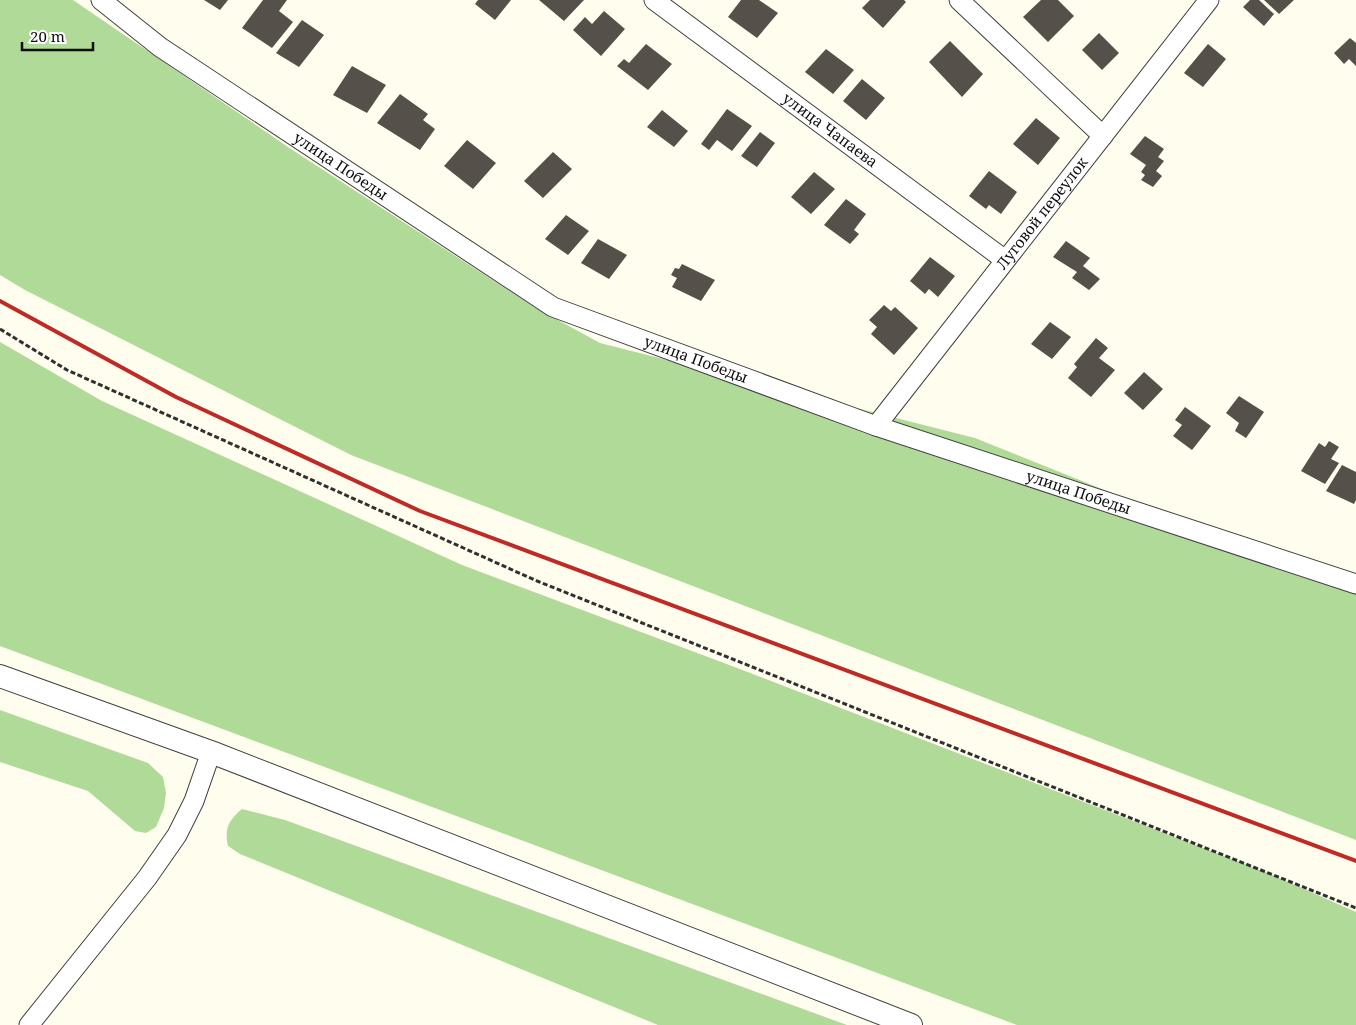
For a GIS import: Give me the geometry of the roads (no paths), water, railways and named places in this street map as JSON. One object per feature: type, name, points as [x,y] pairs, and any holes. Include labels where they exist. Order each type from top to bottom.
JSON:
[{"type":"street","name":"улица Победы","points":[[101,0],[160,47],[553,307],[876,426],[1356,584]]},
{"type":"street","name":"улица Чапаева","points":[[654,0],[1004,260]]},
{"type":"street","points":[[959,0],[1103,136]]},
{"type":"street","name":"Луговой переулок","points":[[876,426],[1209,0]]},
{"type":"street","points":[[0,676],[211,752],[911,1025]]},
{"type":"street","points":[[28,1025],[147,878],[177,835],[194,801],[211,752]]},
{"type":"railway","points":[[0,301],[176,397],[420,511],[1356,861]]}]
